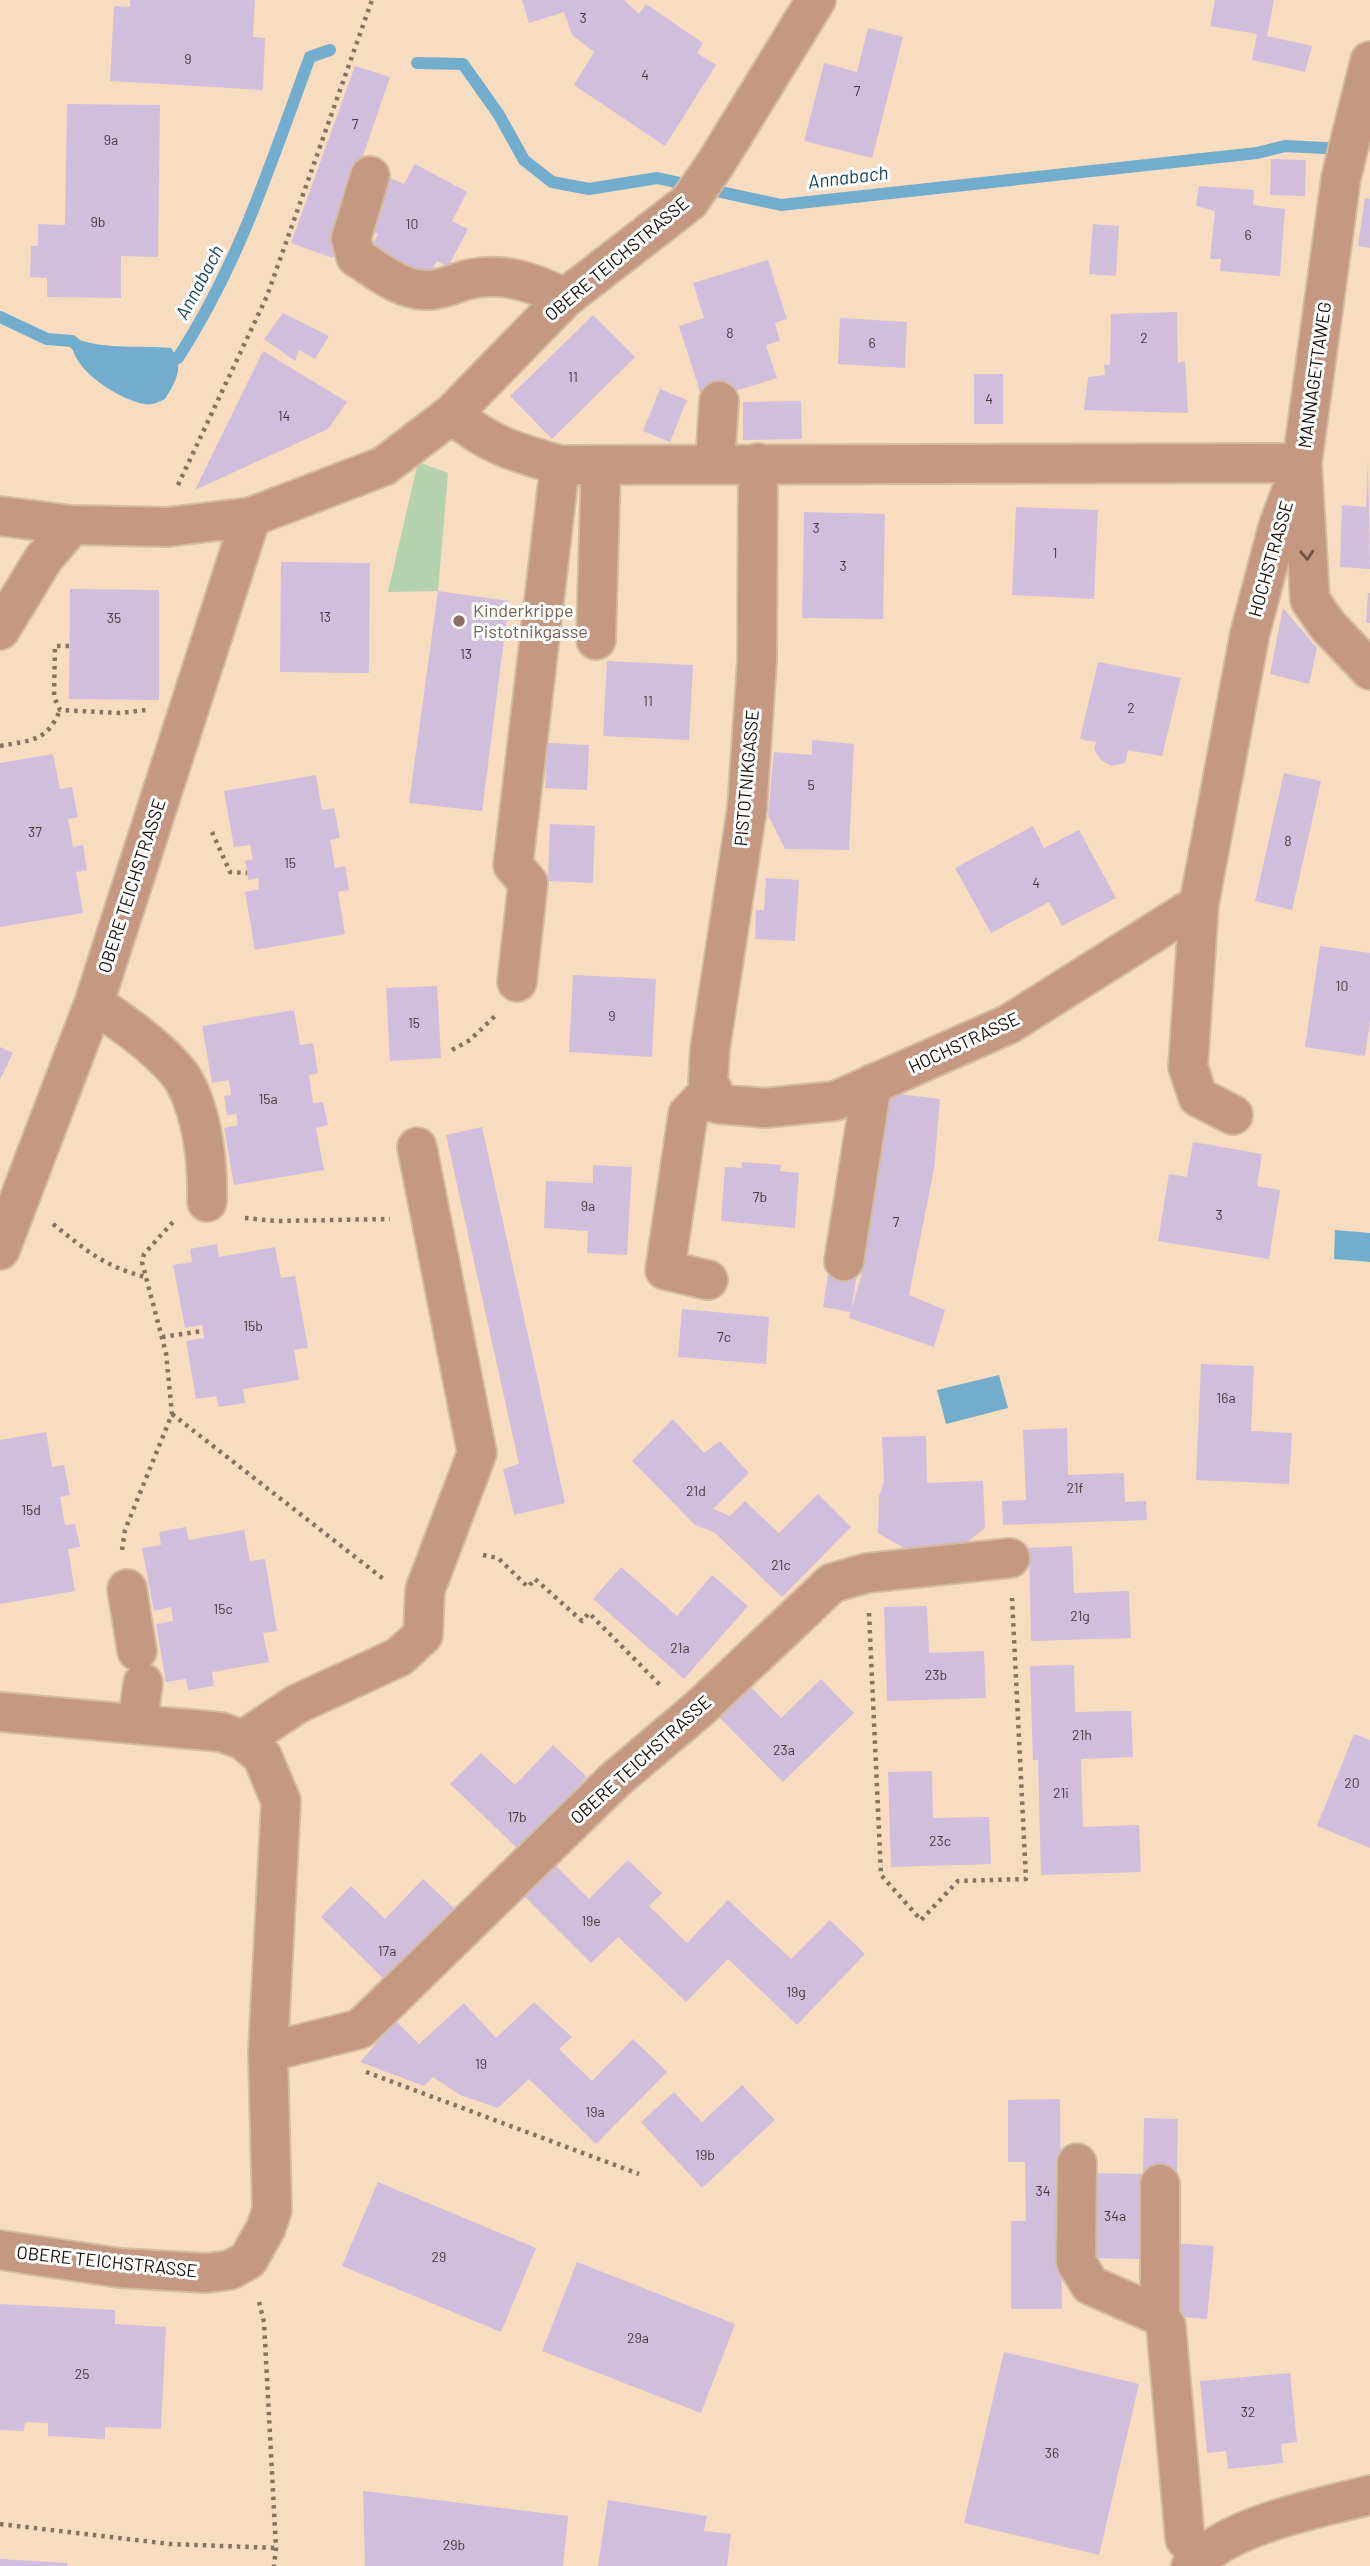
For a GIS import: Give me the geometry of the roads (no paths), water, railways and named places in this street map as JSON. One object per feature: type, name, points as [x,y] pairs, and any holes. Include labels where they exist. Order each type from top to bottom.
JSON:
[{"type":"street","name":"OBERE TEICHSTRASSE","points":[[0,516],[72,525],[167,527],[251,517],[322,493],[384,466],[452,414],[565,298],[689,202],[816,0]]},
{"type":"street","name":"MANNAGETTAWEG","points":[[1370,61],[1341,178],[1302,463],[1310,600],[1328,626],[1370,670]]},
{"type":"street","points":[[370,176],[351,239],[356,257],[378,271],[404,286],[426,291],[486,275],[519,279],[565,298]]},
{"type":"street","points":[[715,463],[719,401]]},
{"type":"street","points":[[452,414],[478,436],[499,447],[560,465],[1302,463]]},
{"type":"street","name":"PISTOTNIKGASSE","points":[[712,1089],[708,1082],[710,1049],[746,892],[747,809],[757,661],[758,463]]},
{"type":"street","name":"HOCHSTRASSE","points":[[1233,1115],[1198,1097],[1188,1067],[1199,904],[1250,633],[1278,527],[1302,463]]},
{"type":"street","points":[[517,982],[528,883],[513,865],[560,465]]},
{"type":"street","points":[[596,640],[601,465]]},
{"type":"street","name":"OBERE TEICHSTRASSE","points":[[0,1250],[94,1003],[251,517]]},
{"type":"street","points":[[0,630],[44,558],[72,525]]},
{"type":"street","name":"HOCHSTRASSE","points":[[712,1089],[719,1104],[765,1108],[835,1101],[1009,1024],[1199,904]]},
{"type":"street","points":[[94,1003],[147,1042],[184,1080],[205,1142],[207,1202]]},
{"type":"street","points":[[844,1261],[872,1084]]},
{"type":"street","points":[[708,1280],[666,1270],[688,1114],[712,1089]]},
{"type":"street","points":[[243,1741],[297,1704],[399,1657],[423,1635],[425,1590],[477,1453],[416,1147]]},
{"type":"street","name":"OBERE TEICHSTRASSE","points":[[0,2250],[120,2268],[206,2273],[230,2270],[248,2260],[259,2246],[272,2210],[268,2052],[360,2029],[617,1778],[699,1708],[832,1583],[867,1573],[1010,1558]]},
{"type":"street","points":[[127,1589],[140,1667],[142,1723]]},
{"type":"street","points":[[0,1712],[221,1732],[243,1741],[262,1756],[281,1801],[268,2052]]},
{"type":"street","points":[[1077,2163],[1076,2262],[1090,2284],[1160,2315]]},
{"type":"street","points":[[1160,2184],[1160,2315],[1166,2326],[1174,2394],[1185,2539],[1196,2561],[1220,2542],[1262,2526],[1370,2495]]},
{"type":"water","points":[[77,339],[111,346],[171,348],[178,361],[178,368],[165,399],[144,404],[122,396],[98,381],[87,372],[73,352],[72,341]]},
{"type":"water","points":[[1335,1230],[1370,1233],[1370,1262],[1334,1259]]},
{"type":"water","points":[[999,1375],[1008,1408],[946,1424],[937,1390]]},
{"type":"waterway","name":"Annabach","points":[[162,363],[178,358],[220,285],[253,211],[310,57],[330,50]]},
{"type":"waterway","name":"Annabach","points":[[417,63],[463,64],[499,115],[524,160],[552,182],[589,189],[657,178],[781,205],[1257,153],[1285,146],[1344,149]]},
{"type":"waterway","name":"Annabach","points":[[0,317],[47,339],[72,341],[83,351]]},
{"type":"place","name":"Kinderkrippe Pistotnikgasse","points":[[459,621]]}]
